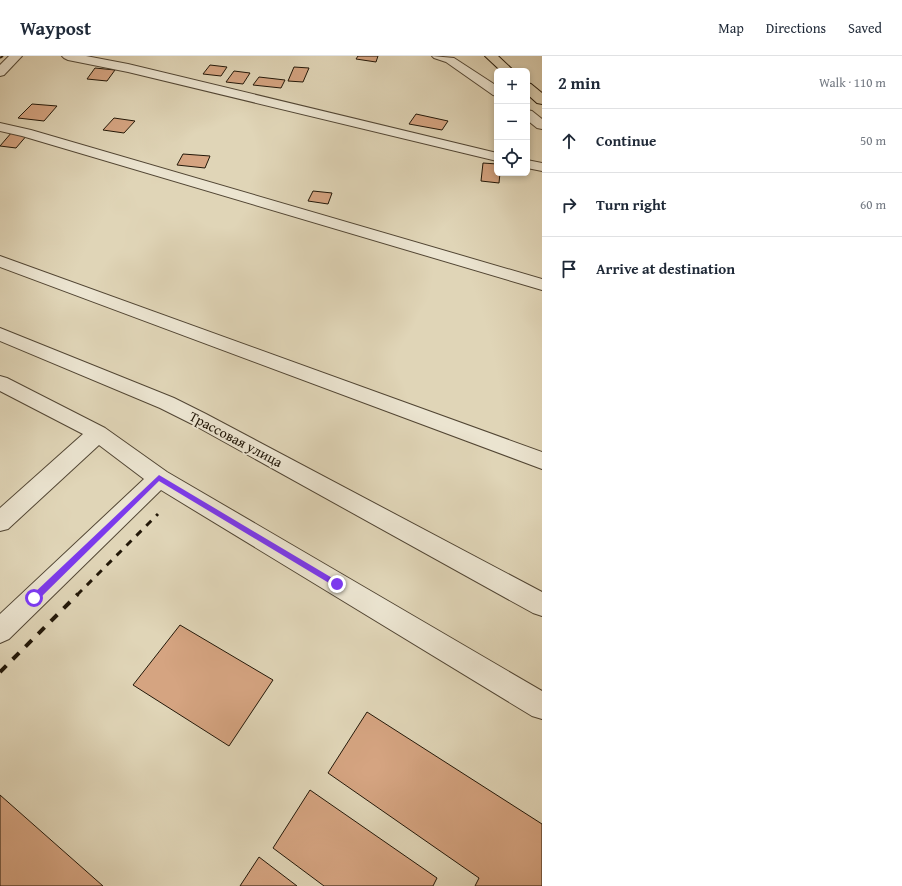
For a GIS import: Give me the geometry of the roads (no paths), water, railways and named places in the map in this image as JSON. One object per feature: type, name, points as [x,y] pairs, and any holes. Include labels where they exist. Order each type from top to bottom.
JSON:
[{"type":"main road","points":[[491,56],[505,68]]},
{"type":"main road","points":[[530,90],[542,100]]},
{"type":"street","points":[[0,72],[16,56]]},
{"type":"street","points":[[68,56],[136,70],[494,156]]},
{"type":"street","points":[[438,56],[450,60],[494,90]]},
{"type":"street","points":[[530,116],[542,126]]},
{"type":"street","points":[[0,127],[542,285]]},
{"type":"street","points":[[530,165],[542,167]]},
{"type":"street","points":[[0,261],[542,461]]},
{"type":"street","name":"Трассовая улица","points":[[0,334],[167,403],[463,560],[542,605]]},
{"type":"street","points":[[0,383],[98,433],[159,478],[542,706]]},
{"type":"street","points":[[0,522],[98,433]]},
{"type":"street","points":[[0,631],[159,478]]},
{"type":"railway","points":[[0,672],[158,514]]}]
